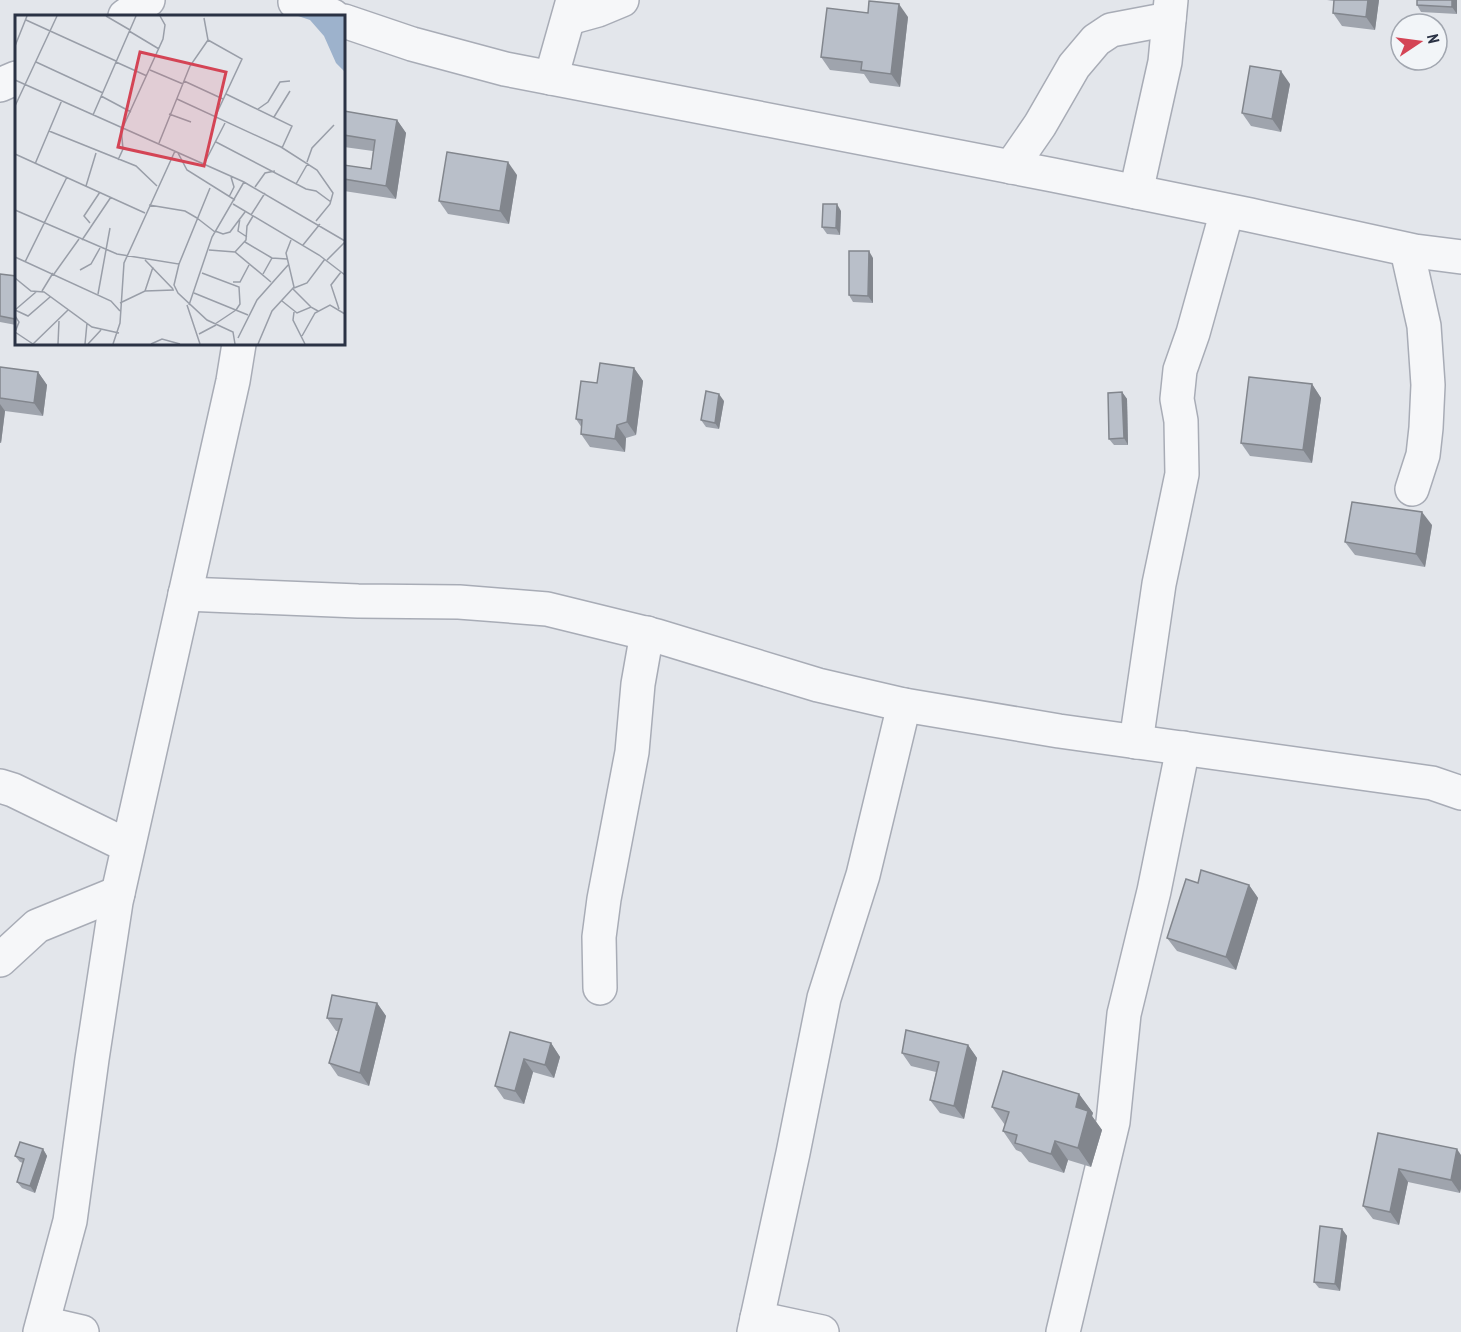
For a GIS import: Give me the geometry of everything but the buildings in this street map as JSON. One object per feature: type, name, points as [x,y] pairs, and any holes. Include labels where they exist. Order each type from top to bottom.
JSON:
[{"type":"street","points":[[126,15],[148,0]]},
{"type":"street","points":[[551,78],[571,9],[598,10],[622,0]]},
{"type":"street","points":[[295,6],[329,15]]},
{"type":"street","points":[[1011,167],[1040,125],[1074,66],[1096,40],[1111,30],[1170,9],[1165,62],[1136,192]]},
{"type":"street","points":[[345,21],[411,44],[505,69],[1011,167],[1407,249],[1461,257]]},
{"type":"street","points":[[0,85],[15,78]]},
{"type":"street","points":[[1136,742],[1159,584],[1182,474],[1181,421],[1177,399],[1180,370],[1193,333],[1227,211]]},
{"type":"street","points":[[1407,249],[1424,326],[1428,385],[1423,455],[1412,489]]},
{"type":"street","points":[[82,1332],[41,1328],[70,1221],[118,893],[233,381],[239,345]]},
{"type":"street","points":[[185,594],[358,601],[459,602],[547,609],[647,633],[818,685],[904,705],[1048,729],[1432,783],[1461,793]]},
{"type":"street","points":[[600,988],[599,938],[632,752],[638,684],[647,633]]},
{"type":"street","points":[[822,1332],[755,1325],[824,998],[863,875],[904,705]]},
{"type":"street","points":[[1063,1332],[1113,1122],[1124,1014],[1154,891],[1183,748]]},
{"type":"street","points":[[0,786],[13,790],[128,846]]},
{"type":"street","points":[[0,960],[37,926],[118,893]]}]
